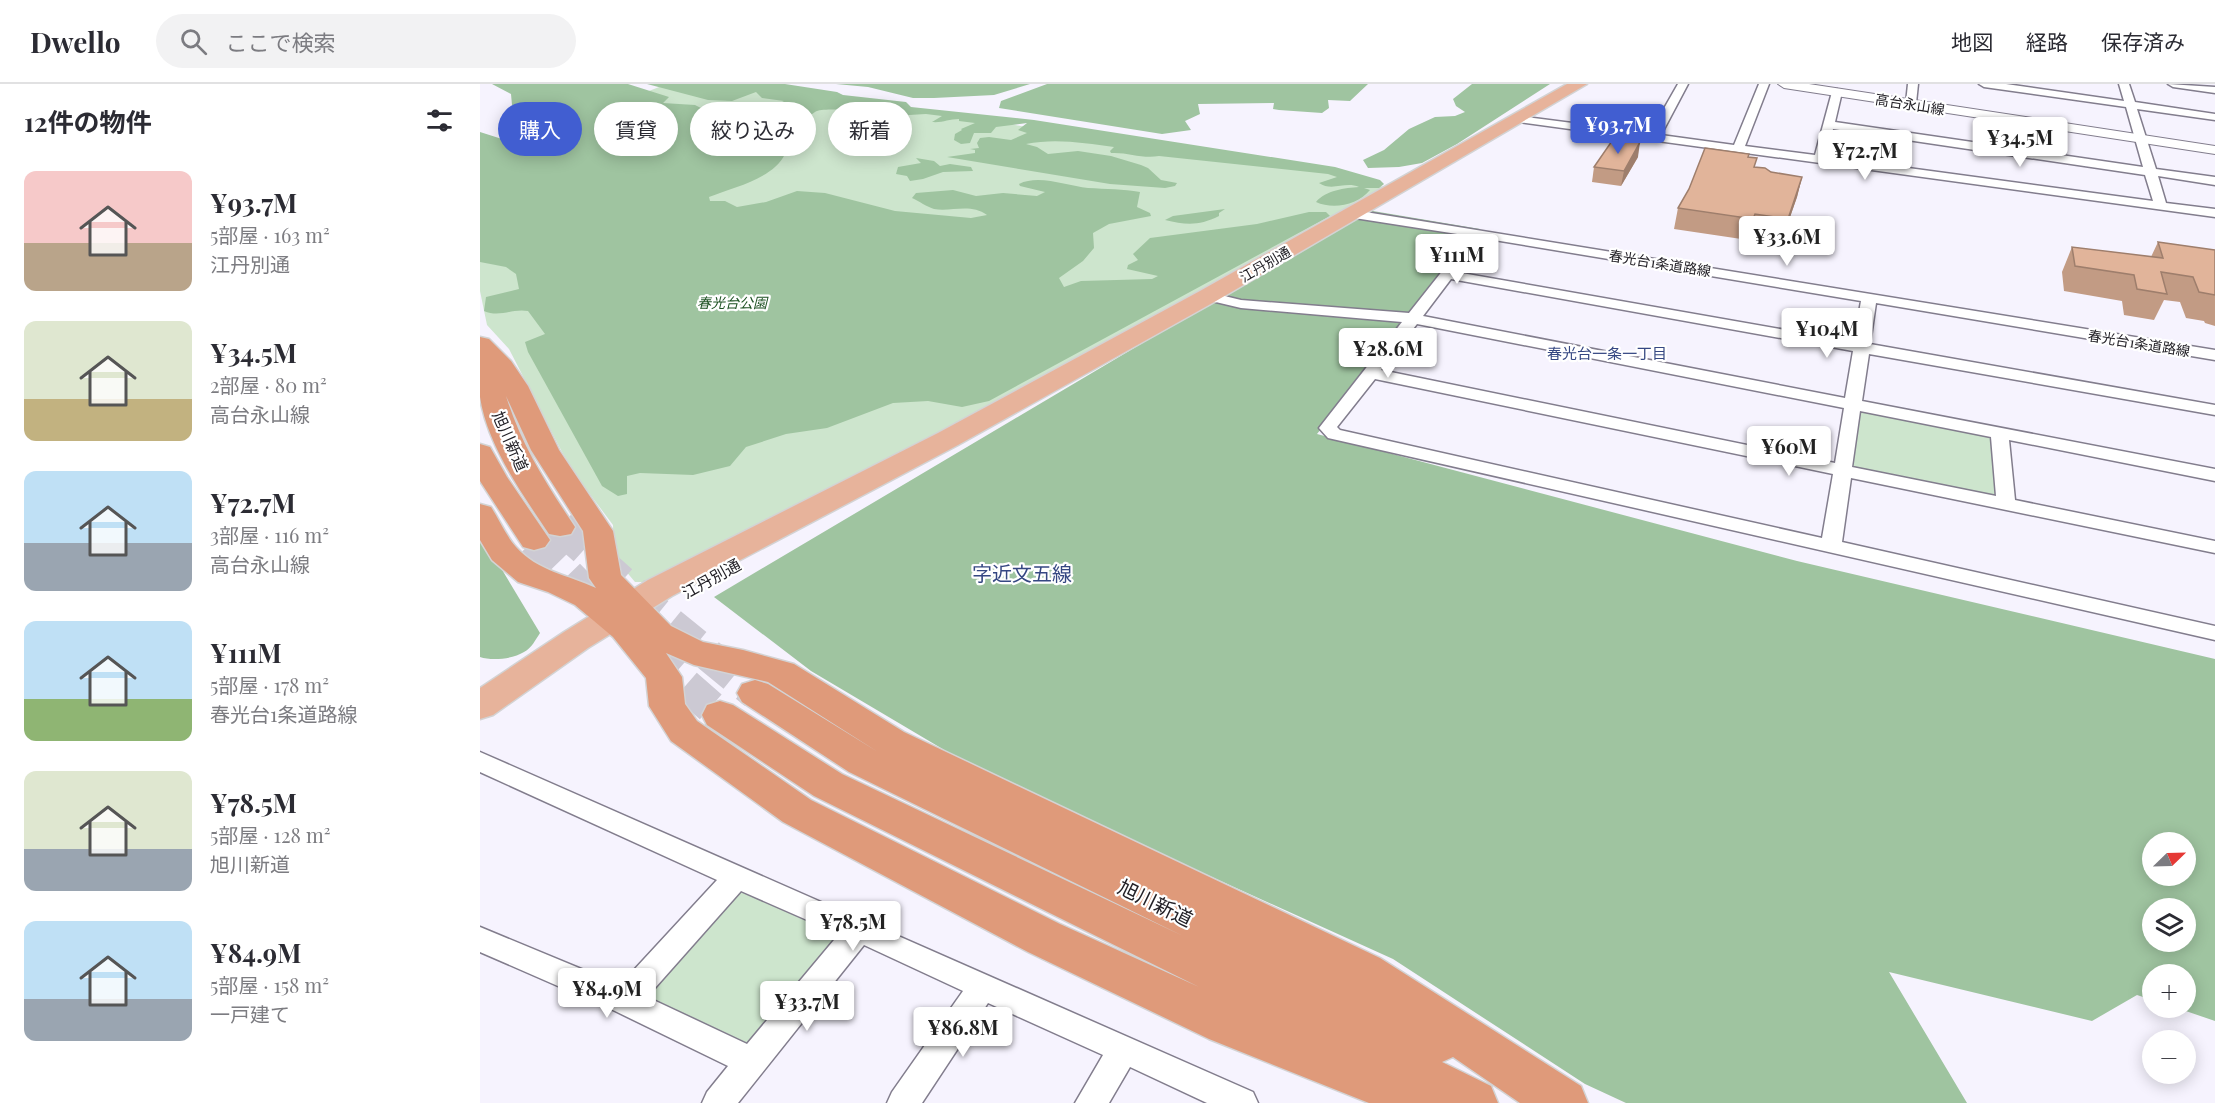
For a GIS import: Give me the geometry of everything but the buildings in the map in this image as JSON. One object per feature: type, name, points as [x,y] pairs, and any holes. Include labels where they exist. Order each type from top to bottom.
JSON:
[{"type":"highway","name":"旭川新道","points":[[480,346],[501,425],[527,478],[547,533],[492,477],[480,453]]},
{"type":"highway","points":[[480,346],[502,366],[515,386],[545,450],[598,531],[604,578],[664,677],[667,706],[684,730],[797,811],[1044,938],[1226,1023],[1430,1103]]},
{"type":"highway","points":[[480,513],[503,553],[529,575],[560,584],[694,653],[743,662],[781,673],[891,742],[1364,972],[1562,1103]]},
{"type":"highway","name":"旭川新道","points":[[1473,1103],[1238,984],[828,785],[737,704],[1210,928],[1562,1103]]},
{"type":"main road","name":"江丹別通","points":[[480,706],[628,618],[838,508],[948,439],[1208,297],[1579,84]]},
{"type":"main road","name":"江丹別通","points":[[480,727],[628,618]]},
{"type":"street","points":[[1654,137],[1683,84]]},
{"type":"street","points":[[1738,149],[1764,84]]},
{"type":"street","name":"高台永山線","points":[[1784,84],[2215,150]]},
{"type":"street","points":[[1911,104],[1913,84]]},
{"type":"street","points":[[1986,84],[2215,117]]},
{"type":"street","points":[[2124,84],[2161,206]]},
{"type":"street","points":[[2173,84],[2215,90]]},
{"type":"street","points":[[1820,160],[1837,92]]},
{"type":"street","points":[[1519,119],[2215,213]]},
{"type":"street","points":[[1830,125],[2215,181]]},
{"type":"street","name":"春光台1条道路線","points":[[1353,214],[2215,355]]},
{"type":"street","points":[[1479,233],[1445,274],[1329,428],[1334,434],[2215,633]]},
{"type":"street","points":[[1445,274],[2215,411]]},
{"type":"street","points":[[1208,297],[1241,304],[1412,318],[1851,406],[2215,475]]},
{"type":"street","points":[[1831,547],[1869,298]]},
{"type":"street","points":[[1371,373],[2215,547]]},
{"type":"street","points":[[2000,434],[2006,504]]},
{"type":"street","points":[[480,761],[1242,1103]]},
{"type":"street","points":[[625,1001],[737,877]]},
{"type":"street","points":[[718,1103],[859,930]]},
{"type":"street","points":[[480,939],[625,1001],[752,1062]]},
{"type":"street","points":[[903,1103],[983,986]]},
{"type":"street","points":[[1091,1103],[1123,1050]]},
{"type":"green space","name":"春光台公園","points":[[492,84],[628,84],[669,97],[664,102],[594,102],[594,156],[678,156],[678,104],[690,105],[690,156],[784,156],[772,170],[762,176],[709,197],[710,201],[725,201],[737,207],[766,202],[797,191],[825,193],[895,211],[971,218],[987,215],[974,209],[934,209],[912,198],[916,193],[953,190],[976,196],[1003,193],[1037,196],[1045,192],[1019,184],[1035,180],[1088,188],[1140,192],[1137,207],[1150,213],[1151,216],[1109,224],[1093,233],[1094,248],[1083,261],[1059,278],[1064,287],[1081,281],[1152,279],[1158,276],[1127,269],[1128,265],[1138,260],[1133,254],[1150,238],[1257,224],[1309,212],[1326,212],[1330,216],[989,401],[962,407],[928,401],[893,403],[827,428],[786,434],[746,447],[730,466],[693,475],[640,473],[627,476],[627,494],[618,496],[602,486],[528,352],[525,342],[545,334],[528,311],[495,314],[484,311],[486,297],[519,289],[516,274],[506,267],[480,262],[480,132],[498,138],[498,156],[582,156],[582,102],[512,102],[511,94]]},
{"type":"green space","points":[[647,84],[785,84],[837,92],[843,95],[906,102],[828,102],[828,110],[816,112],[816,102],[781,102],[784,101],[762,98],[756,92],[732,101],[708,100]]},
{"type":"green space","name":"春光台公園","points":[[667,84],[744,84],[863,102],[828,102],[828,156],[912,156],[912,109],[1332,173],[1391,189],[946,436],[652,582],[635,582],[614,557],[613,525],[580,481],[562,452],[509,349],[487,325],[480,291],[480,156],[498,149],[498,156],[582,156],[582,117],[594,112],[594,156],[678,156],[678,102],[620,102]]},
{"type":"green space","points":[[836,84],[1030,84],[994,95],[913,98],[868,87]]},
{"type":"green space","points":[[1047,84],[1368,84],[1350,101],[1328,100],[1329,108],[1322,113],[1273,109],[1274,103],[1198,104],[1200,114],[1185,121],[1191,130],[1162,134],[999,108],[1001,101]]},
{"type":"green space","points":[[1472,84],[1550,84],[1457,144],[1422,163],[1399,167],[1368,168],[1363,160],[1384,150],[1409,129],[1435,117],[1455,116],[1465,112],[1456,106],[1453,99]]},
{"type":"green space","points":[[912,107],[1034,120],[1335,167],[1380,180],[1384,184],[1379,188],[1364,188],[1370,190],[1359,199],[1345,205],[1330,206],[1316,202],[1330,192],[1359,187],[1349,185],[1329,187],[1319,183],[1337,177],[1328,174],[1111,153],[1114,147],[1081,143],[1048,141],[1026,144],[1037,147],[1048,154],[1078,151],[1111,156],[1148,168],[1161,180],[1177,183],[1175,186],[1165,188],[1110,184],[947,157],[975,153],[975,150],[970,149],[979,148],[977,143],[980,138],[1011,140],[1027,133],[1018,130],[1027,123],[996,127],[991,133],[974,133],[970,143],[961,144],[954,140],[955,134],[975,123],[959,121],[959,119],[932,122],[942,116],[912,115]]},
{"type":"green space","points":[[916,158],[934,161],[940,166],[950,164],[971,167],[973,171],[943,172],[910,181],[907,176],[896,174],[898,167],[921,163]]},
{"type":"green space","points":[[1225,209],[1219,213],[1219,216],[1199,223],[1186,224],[1165,220],[1173,216]]},
{"type":"green space","points":[[1367,210],[1480,229],[1317,434],[1797,561],[2215,659],[2215,1021],[2196,1014],[2196,964],[2142,964],[2142,997],[2137,995],[2092,1021],[1889,972],[1967,1103],[1626,1103],[1585,1084],[1393,959],[1150,849],[946,751],[811,671],[714,597]]},
{"type":"green space","points":[[1851,406],[2000,434],[2006,504],[1843,470]]},
{"type":"green space","points":[[480,533],[540,633],[529,649],[508,658],[480,657]]},
{"type":"green space","points":[[737,877],[859,930],[752,1062],[625,1001]]},
{"type":"tunnel","points":[[560,527],[652,609],[755,693]]},
{"type":"tunnel","points":[[534,540],[602,610]]},
{"type":"tunnel","points":[[649,653],[720,715]]},
{"type":"district","name":"春光台一条一丁目","points":[[1607,353]]},
{"type":"district","name":"字近文五線","points":[[1022,572]]}]
